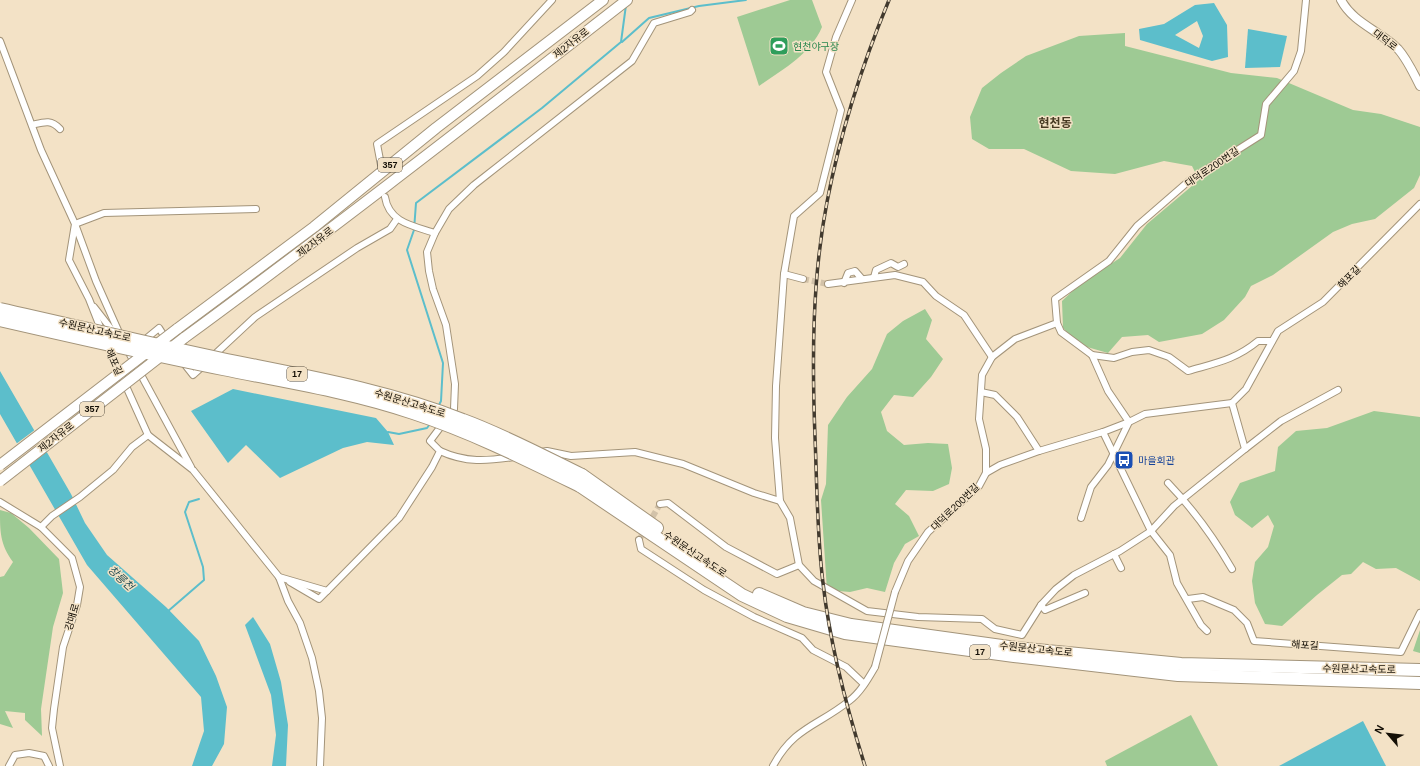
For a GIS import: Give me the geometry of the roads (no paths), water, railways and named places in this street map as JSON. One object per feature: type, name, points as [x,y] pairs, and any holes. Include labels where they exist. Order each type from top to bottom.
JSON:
[{"type":"highway","name":"제2자유로","points":[[0,465],[177,329],[314,227],[436,128],[603,0]]},
{"type":"highway","name":"제2자유로","points":[[0,480],[184,338],[321,238],[627,0]]},
{"type":"highway","name":"수원문산고속도로","points":[[0,309],[226,360],[342,383],[413,403],[463,420],[512,440],[581,480],[745,588],[803,614],[852,625],[1016,648],[1181,664],[1420,670]]},
{"type":"highway","name":"수원문산고속도로","points":[[0,320],[340,393],[412,412],[461,430],[581,480],[742,595],[788,616],[845,633],[1014,656],[1178,675],[1420,683]]},
{"type":"street","points":[[381,165],[377,144],[477,76],[504,52],[552,0]]},
{"type":"street","points":[[852,0],[836,37],[826,72],[841,110],[820,193],[794,216],[784,274],[776,386],[775,438],[780,501],[790,518],[800,565],[814,581],[844,596],[867,611],[918,617],[982,618],[995,629],[1022,635],[1041,605],[1074,575],[1114,554],[1151,531],[1183,499],[1282,421],[1338,390]]},
{"type":"street","name":"대덕로200번길","points":[[773,766],[787,744],[806,728],[850,701],[864,684],[875,667],[895,592],[908,561],[928,532],[979,486],[986,473],[986,449],[979,419],[982,375],[992,357],[1015,339],[1057,323],[1055,299],[1109,261],[1137,226],[1190,180],[1261,135],[1266,104],[1294,71],[1301,51],[1306,0]]},
{"type":"street","name":"대덕로","points":[[1341,0],[1360,22],[1398,49],[1414,73],[1420,86]]},
{"type":"street","points":[[692,10],[690,12],[654,23],[632,60],[474,185],[449,209],[435,233],[427,252],[432,289],[446,325],[454,384],[454,409],[430,441],[440,451],[456,458],[488,461],[546,451],[571,456],[635,452],[683,464],[780,501]]},
{"type":"street","points":[[0,41],[41,150],[75,224],[96,281],[128,352],[192,470]]},
{"type":"street","points":[[32,125],[48,121],[54,123],[60,129]]},
{"type":"street","points":[[385,197],[386,206],[397,219],[407,224],[435,233]]},
{"type":"street","name":"해포길","points":[[1232,403],[1246,390],[1278,331],[1323,302],[1420,204]]},
{"type":"street","points":[[75,224],[104,213],[256,209]]},
{"type":"street","points":[[128,352],[159,328],[193,375],[256,317],[345,256],[390,229],[397,219]]},
{"type":"street","name":"해포길","points":[[75,224],[69,260],[88,299],[111,355],[148,435],[192,470],[280,577]]},
{"type":"street","points":[[874,277],[876,270],[891,263],[898,267],[904,264]]},
{"type":"street","points":[[784,274],[803,279]]},
{"type":"street","points":[[828,284],[895,275],[923,282],[936,296],[964,316],[992,357]]},
{"type":"street","points":[[88,299],[128,352]]},
{"type":"street","points":[[1057,323],[1061,332],[1092,355],[1114,358],[1132,352],[1149,350],[1169,357],[1188,371],[1227,360],[1244,353],[1258,341],[1272,341]]},
{"type":"street","points":[[1092,355],[1108,391],[1129,422]]},
{"type":"street","points":[[981,392],[995,396],[1017,417],[1039,451]]},
{"type":"street","points":[[986,473],[1000,465],[1039,451],[1102,432],[1129,422],[1145,414],[1232,403],[1245,449]]},
{"type":"street","points":[[1081,518],[1091,487],[1108,465],[1129,422]]},
{"type":"street","points":[[1102,432],[1151,531],[1170,555],[1177,583],[1188,599],[1201,625],[1207,631]]},
{"type":"street","points":[[41,527],[52,516],[80,497],[113,470],[132,447],[148,435]]},
{"type":"street","points":[[280,577],[319,599],[399,518],[432,467],[440,451]]},
{"type":"street","points":[[1168,483],[1183,499],[1216,543],[1232,569]]},
{"type":"street","name":"강매로","points":[[0,502],[41,527],[72,558],[80,587],[77,605],[63,647],[54,709],[52,728],[60,766]]},
{"type":"street","points":[[660,504],[668,503],[726,547],[778,574],[800,565]]},
{"type":"street","points":[[639,540],[641,548],[704,590],[754,617],[802,638],[813,650],[846,666],[864,684]]},
{"type":"street","points":[[1114,554],[1121,568]]},
{"type":"street","points":[[280,577],[327,591]]},
{"type":"street","points":[[280,577],[288,602],[300,623],[312,658],[319,691],[322,718],[320,766]]},
{"type":"street","points":[[1041,605],[1044,610],[1085,593]]},
{"type":"street","name":"해포길","points":[[1188,599],[1203,597],[1234,610],[1248,623],[1254,641],[1401,652],[1420,612]]},
{"type":"street","points":[[9,766],[15,755],[29,753],[44,756],[49,766]]},
{"type":"water","points":[[1214,3],[1227,25],[1228,57],[1212,61],[1140,40],[1139,29],[1164,24],[1195,5]],"holes":[[[1197,21],[1203,36],[1199,48],[1175,35]]]},
{"type":"water","points":[[1248,29],[1287,36],[1280,67],[1245,68]]},
{"type":"water","name":"창릉천","points":[[0,371],[71,494],[85,523],[107,555],[166,607],[199,641],[216,676],[227,707],[224,744],[212,766],[192,766],[204,731],[201,697],[87,565],[0,414]]},
{"type":"water","points":[[233,389],[376,418],[388,432],[394,445],[367,442],[343,448],[280,478],[246,445],[228,463],[191,411]]},
{"type":"water","points":[[253,617],[270,644],[281,682],[288,725],[286,766],[272,766],[276,735],[271,695],[245,625]]},
{"type":"water","points":[[1363,721],[1386,766],[1279,766]]},
{"type":"waterway","points":[[622,42],[649,18],[699,6],[746,0]]},
{"type":"waterway","points":[[438,407],[441,401],[443,363],[407,250],[414,230],[416,203],[542,108],[621,42],[626,5]]},
{"type":"waterway","points":[[388,432],[399,434],[427,428],[430,424]]},
{"type":"waterway","points":[[167,612],[204,580],[203,567],[185,512],[189,502],[199,499]]},
{"type":"tunnel","points":[[803,279],[828,284]]},
{"type":"tunnel","points":[[639,540],[660,504]]},
{"type":"railway","points":[[865,766],[851,721],[834,652],[823,583],[817,492],[814,408],[814,320],[818,260],[832,176],[845,125],[861,75],[889,0]]},
{"type":"place","name":"현천야구장","points":[[779,46]]},
{"type":"place","name":"마을회관","points":[[1124,460]]},
{"type":"district","name":"현천동","points":[[1055,123]]}]
